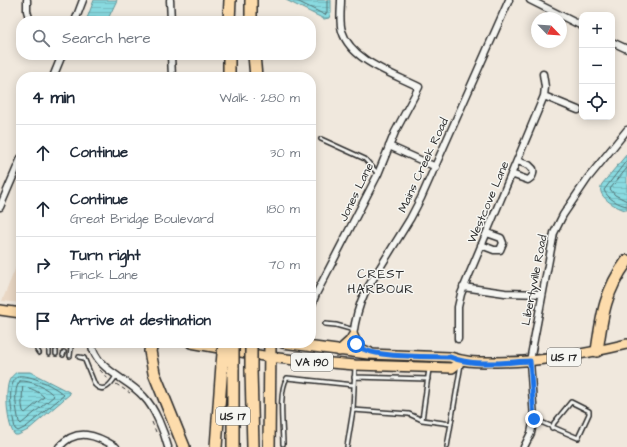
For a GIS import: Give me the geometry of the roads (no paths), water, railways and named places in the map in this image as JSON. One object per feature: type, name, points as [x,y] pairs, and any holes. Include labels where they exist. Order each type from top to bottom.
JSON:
[{"type":"highway","points":[[229,16],[230,0]]},
{"type":"highway","points":[[251,4],[252,16]]},
{"type":"highway","points":[[228,72],[229,60]]},
{"type":"highway","points":[[251,60],[251,72]]},
{"type":"highway","points":[[254,60],[256,72]]},
{"type":"highway","name":"US 17","points":[[597,352],[603,310],[611,286],[627,261]]},
{"type":"highway","points":[[151,348],[154,373],[184,447]]},
{"type":"highway","points":[[225,348],[228,366],[234,384],[234,447]]},
{"type":"highway","points":[[216,447],[232,348]]},
{"type":"highway","points":[[251,348],[252,447]]},
{"type":"highway","points":[[269,447],[270,348]]},
{"type":"highway","points":[[168,405],[190,447]]},
{"type":"main road","points":[[0,310],[16,312]]},
{"type":"main road","points":[[354,333],[350,342],[339,351],[347,356],[355,365],[358,360],[363,357],[388,359],[398,355]]},
{"type":"main road","points":[[354,333],[357,345],[360,349],[378,354]]},
{"type":"main road","points":[[597,352],[627,344]]},
{"type":"main road","name":"VA 190","points":[[219,348],[269,357],[355,365],[452,368],[461,361]]},
{"type":"main road","name":"US 17","points":[[316,348],[378,354],[450,357],[461,361],[497,362],[530,361],[597,352]]},
{"type":"main road","points":[[415,356],[427,367]]},
{"type":"street","points":[[27,0],[28,16]]},
{"type":"street","points":[[77,16],[83,0]]},
{"type":"street","points":[[170,0],[171,16]]},
{"type":"street","name":"Jones Lane","points":[[316,296],[378,174],[395,132],[419,87],[367,61],[351,48],[342,30],[341,0]]},
{"type":"street","name":"Mains Creek Road","points":[[354,333],[357,310],[365,292],[410,220],[436,167],[509,0]]},
{"type":"street","points":[[530,0],[579,24]]},
{"type":"street","points":[[615,43],[627,49]]},
{"type":"street","points":[[55,72],[60,60]]},
{"type":"street","points":[[172,60],[172,72]]},
{"type":"street","name":"Westcove Lane","points":[[458,339],[458,303],[463,287],[544,96],[545,87],[542,74]]},
{"type":"street","points":[[544,96],[578,110]]},
{"type":"street","name":"Libertyville Road","points":[[534,419],[530,361],[552,239],[559,222],[591,174],[627,130]]},
{"type":"street","points":[[389,146],[436,167]]},
{"type":"street","points":[[511,174],[528,180],[532,178],[534,173],[533,169],[517,161]]},
{"type":"street","points":[[0,208],[16,170]]},
{"type":"street","points":[[481,246],[494,250],[500,250],[502,247],[503,243],[501,238],[487,233]]},
{"type":"street","points":[[463,287],[504,293],[542,294]]},
{"type":"street","points":[[93,348],[98,360],[116,376],[138,391],[148,401],[168,447]]},
{"type":"street","points":[[524,447],[531,433],[534,419]]},
{"type":"street","points":[[59,447],[72,437],[82,434],[96,437],[116,447]]},
{"type":"lane","points":[[321,139],[365,160],[378,174]]},
{"type":"lane","points":[[325,324],[336,325],[354,333]]},
{"type":"lane","points":[[37,348],[38,353]]},
{"type":"lane","points":[[70,356],[71,348]]},
{"type":"lane","points":[[79,357],[84,358],[95,385],[98,388],[105,388],[116,376]]},
{"type":"lane","points":[[447,447],[461,361]]},
{"type":"lane","points":[[347,447],[354,410],[355,365]]},
{"type":"lane","points":[[422,420],[428,379],[427,367]]},
{"type":"lane","points":[[354,377],[428,379]]},
{"type":"lane","points":[[283,444],[282,396],[283,386],[287,378],[354,385]]},
{"type":"lane","points":[[534,419],[552,428],[578,438],[589,411],[571,402],[554,423],[552,428]]},
{"type":"lane","points":[[354,410],[409,414],[422,420],[450,424]]},
{"type":"water","points":[[94,0],[117,0],[109,16],[88,16]]},
{"type":"water","points":[[286,0],[331,0],[331,12],[329,18],[324,19]]},
{"type":"water","points":[[627,154],[627,210],[625,210],[611,204],[601,193],[601,188],[602,184]]},
{"type":"water","points":[[17,372],[30,372],[69,392],[70,394],[28,430],[15,435],[12,431],[8,416],[7,391],[10,379]]},
{"type":"district","name":"CREST HARBOUR","points":[[381,280]]}]
